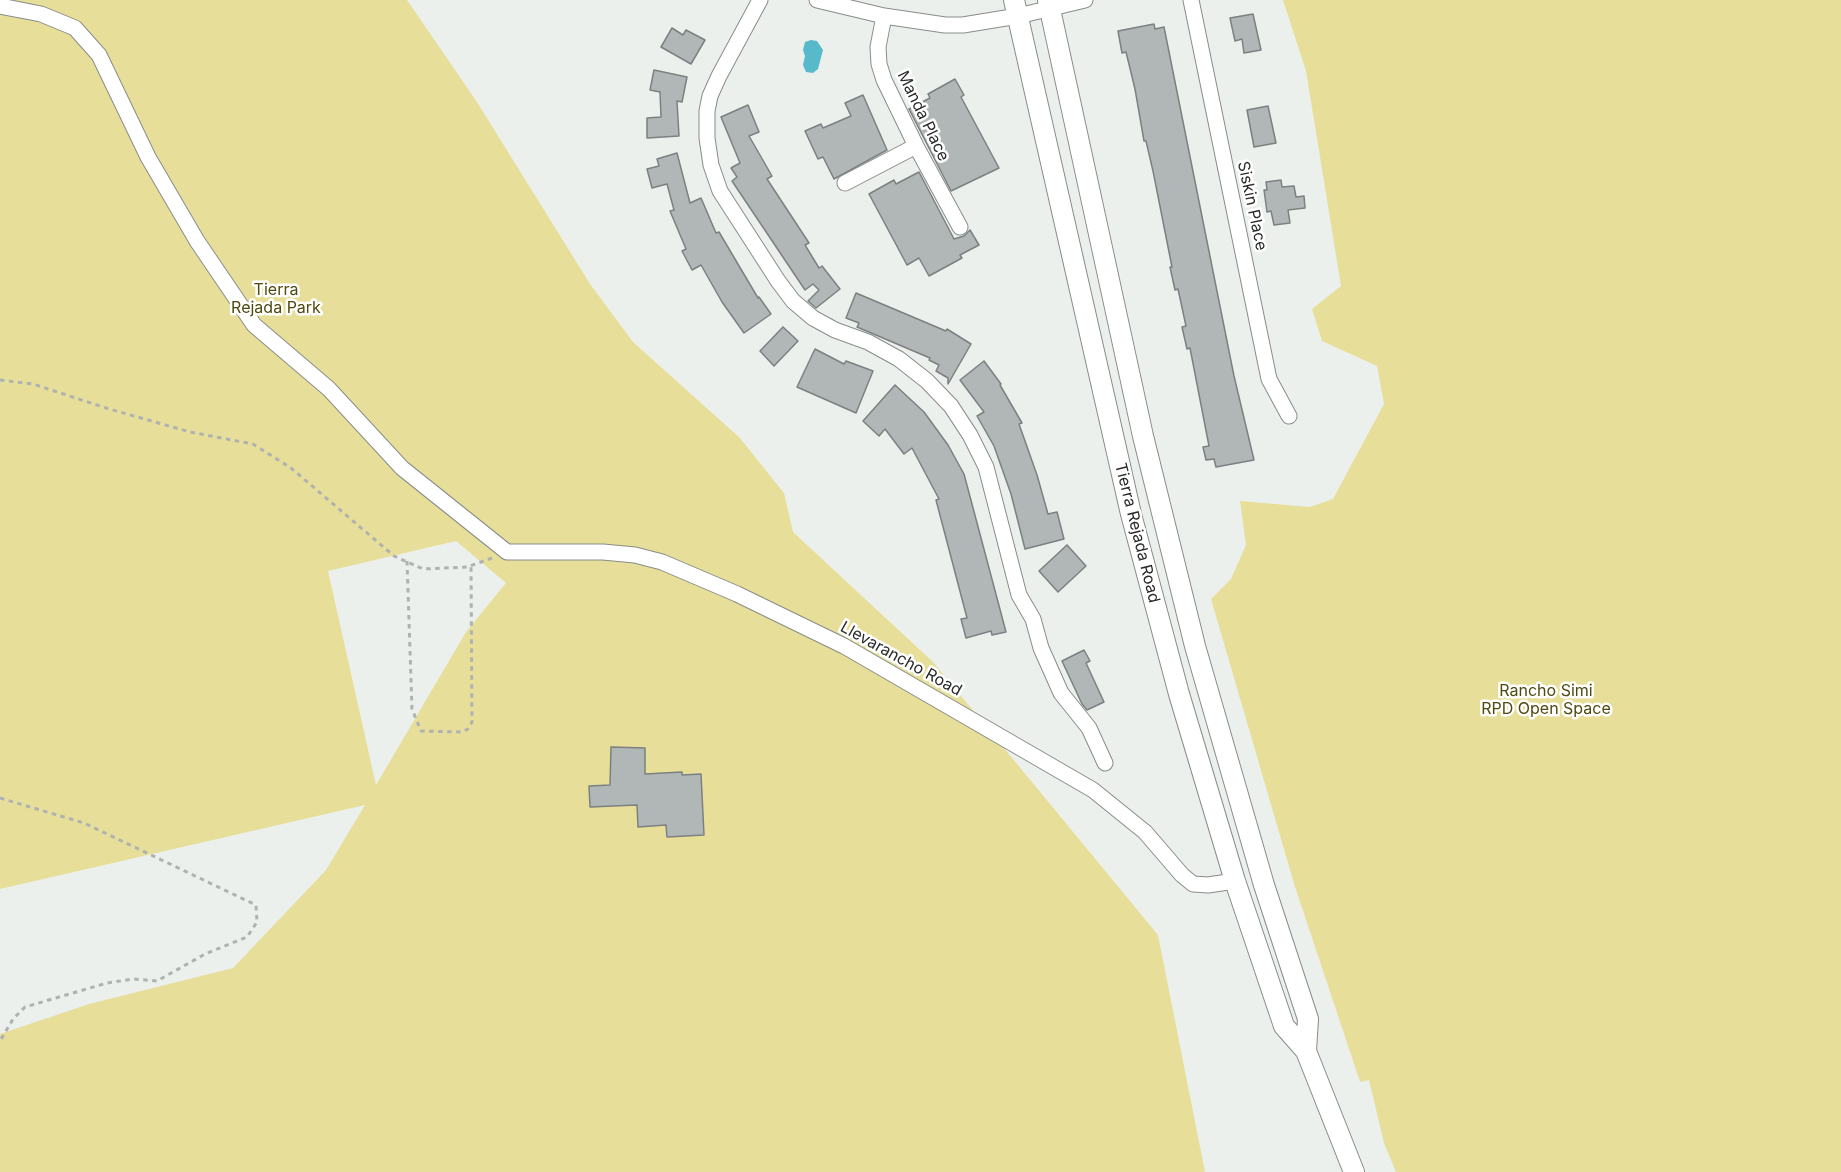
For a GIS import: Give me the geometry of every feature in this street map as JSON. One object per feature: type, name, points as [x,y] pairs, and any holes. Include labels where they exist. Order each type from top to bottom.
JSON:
[{"type":"main road","name":"Tierra Rejada Road","points":[[1049,4],[1143,436],[1192,635],[1263,885],[1308,1019],[1306,1051]]},
{"type":"main road","name":"Tierra Rejada Road","points":[[1016,8],[1131,514],[1179,694],[1235,881],[1284,1026],[1306,1051],[1354,1172]]},
{"type":"street","points":[[760,0],[718,76],[710,96],[707,111],[707,138],[711,165],[720,190],[778,281],[794,301],[813,318],[835,330],[868,342],[899,359],[927,381],[951,406],[986,466],[1019,596],[1033,620],[1041,648],[1061,693],[1089,728],[1105,763]]},
{"type":"street","points":[[817,0],[884,16],[945,25],[963,25],[1016,8],[1084,0]]},
{"type":"street","name":"Siskin Place","points":[[1191,0],[1269,378],[1289,416]]},
{"type":"street","points":[[0,6],[41,14],[75,28],[99,55],[148,157],[197,241],[254,325],[329,389],[402,468],[507,552]]},
{"type":"street","name":"Manda Place","points":[[884,16],[878,47],[879,64],[884,80],[916,146],[960,227]]},
{"type":"street","points":[[844,183],[916,146]]},
{"type":"street","name":"Llevarancho Road","points":[[507,552],[603,552],[635,555],[663,562],[737,594],[844,646],[1093,790],[1145,832],[1182,875],[1193,884],[1208,885],[1235,881]]},
{"type":"path","points":[[0,380],[33,384],[190,432],[253,444],[291,468],[394,556],[423,569],[471,565],[507,552]]},
{"type":"path","points":[[407,561],[412,709],[421,731],[462,732],[468,729],[472,722],[471,565]]},
{"type":"path","points":[[0,798],[84,823],[256,905],[257,922],[247,937],[205,954],[157,981],[133,979],[107,983],[25,1007],[13,1019],[0,1041]]},
{"type":"green space","name":"Tierra Rejada Park","points":[[0,0],[407,0],[477,102],[590,284],[633,342],[740,438],[784,493],[793,532],[933,662],[1158,935],[1205,1172],[0,1172],[0,1034],[89,1004],[233,968],[326,870],[365,805],[0,889]],"holes":[[[456,541],[506,583],[466,632],[376,785],[328,571]]]},
{"type":"green space","name":"Rancho Simi RPD Open Space","points":[[1283,0],[1841,0],[1841,1172],[1396,1172],[1384,1143],[1369,1080],[1360,1082],[1295,887],[1211,599],[1231,579],[1246,545],[1240,501],[1310,507],[1333,499],[1384,404],[1377,366],[1322,341],[1312,309],[1341,286],[1306,71]]},
{"type":"water","points":[[817,41],[823,50],[818,69],[813,73],[806,72],[803,65],[805,42]]},
{"type":"building","points":[[1253,14],[1261,50],[1244,53],[1242,39],[1235,41],[1230,18]]},
{"type":"building","points":[[1154,24],[1155,29],[1164,27],[1234,376],[1254,460],[1216,467],[1214,459],[1206,460],[1203,447],[1209,446],[1190,348],[1187,349],[1182,327],[1186,326],[1178,289],[1175,290],[1170,267],[1172,267],[1135,89],[1126,52],[1122,53],[1118,31]]},
{"type":"building","points":[[672,28],[683,35],[686,30],[705,40],[691,64],[661,47]]},
{"type":"building","points":[[654,70],[687,77],[682,102],[677,101],[679,136],[647,138],[647,118],[661,117],[660,92],[650,90]]},
{"type":"building","points":[[955,79],[964,95],[961,97],[999,168],[951,191],[909,109],[930,98],[928,94]]},
{"type":"building","points":[[863,95],[887,150],[834,179],[823,157],[818,159],[805,131],[821,124],[823,128],[851,116],[845,103]]},
{"type":"building","points":[[748,105],[759,132],[749,136],[772,176],[767,179],[809,243],[805,245],[819,268],[822,266],[840,289],[816,308],[808,301],[819,290],[813,284],[805,290],[732,181],[737,177],[731,168],[740,163],[721,117]]},
{"type":"building","points":[[1268,106],[1276,143],[1254,147],[1247,110]]},
{"type":"building","points":[[677,153],[690,203],[701,198],[716,233],[719,232],[758,298],[771,314],[744,333],[722,302],[701,265],[692,270],[682,251],[686,249],[670,211],[674,210],[667,184],[652,188],[647,169],[659,166],[657,159]]},
{"type":"building","points":[[919,172],[954,239],[964,236],[970,230],[979,245],[960,255],[962,258],[929,276],[919,258],[907,265],[869,194],[894,180],[896,184]]},
{"type":"building","points":[[1281,180],[1282,187],[1294,186],[1296,197],[1304,196],[1305,208],[1288,210],[1290,223],[1274,225],[1271,211],[1267,212],[1264,190],[1267,190],[1266,182]]},
{"type":"building","points":[[856,293],[946,331],[947,329],[971,344],[948,384],[948,378],[936,371],[939,365],[929,360],[930,358],[857,327],[859,323],[846,318]]},
{"type":"building","points":[[783,327],[798,341],[774,366],[760,351]]},
{"type":"building","points":[[815,349],[844,364],[846,361],[873,371],[856,413],[797,387]]},
{"type":"building","points":[[984,361],[1001,384],[1022,423],[1019,424],[1048,514],[1057,512],[1064,539],[1025,549],[1011,494],[994,446],[977,416],[984,412],[960,380]]},
{"type":"building","points":[[895,385],[924,412],[948,445],[964,474],[1006,632],[992,635],[991,631],[966,638],[961,619],[967,618],[936,500],[939,499],[912,448],[904,454],[885,429],[879,436],[863,421]]},
{"type":"building","points":[[1067,545],[1086,566],[1058,592],[1039,571]]},
{"type":"building","points":[[1084,650],[1090,661],[1086,663],[1104,702],[1087,710],[1062,661]]},
{"type":"building","points":[[611,747],[645,748],[645,774],[682,772],[682,775],[701,774],[704,835],[667,837],[666,825],[638,827],[637,805],[590,807],[589,786],[610,785]]}]
